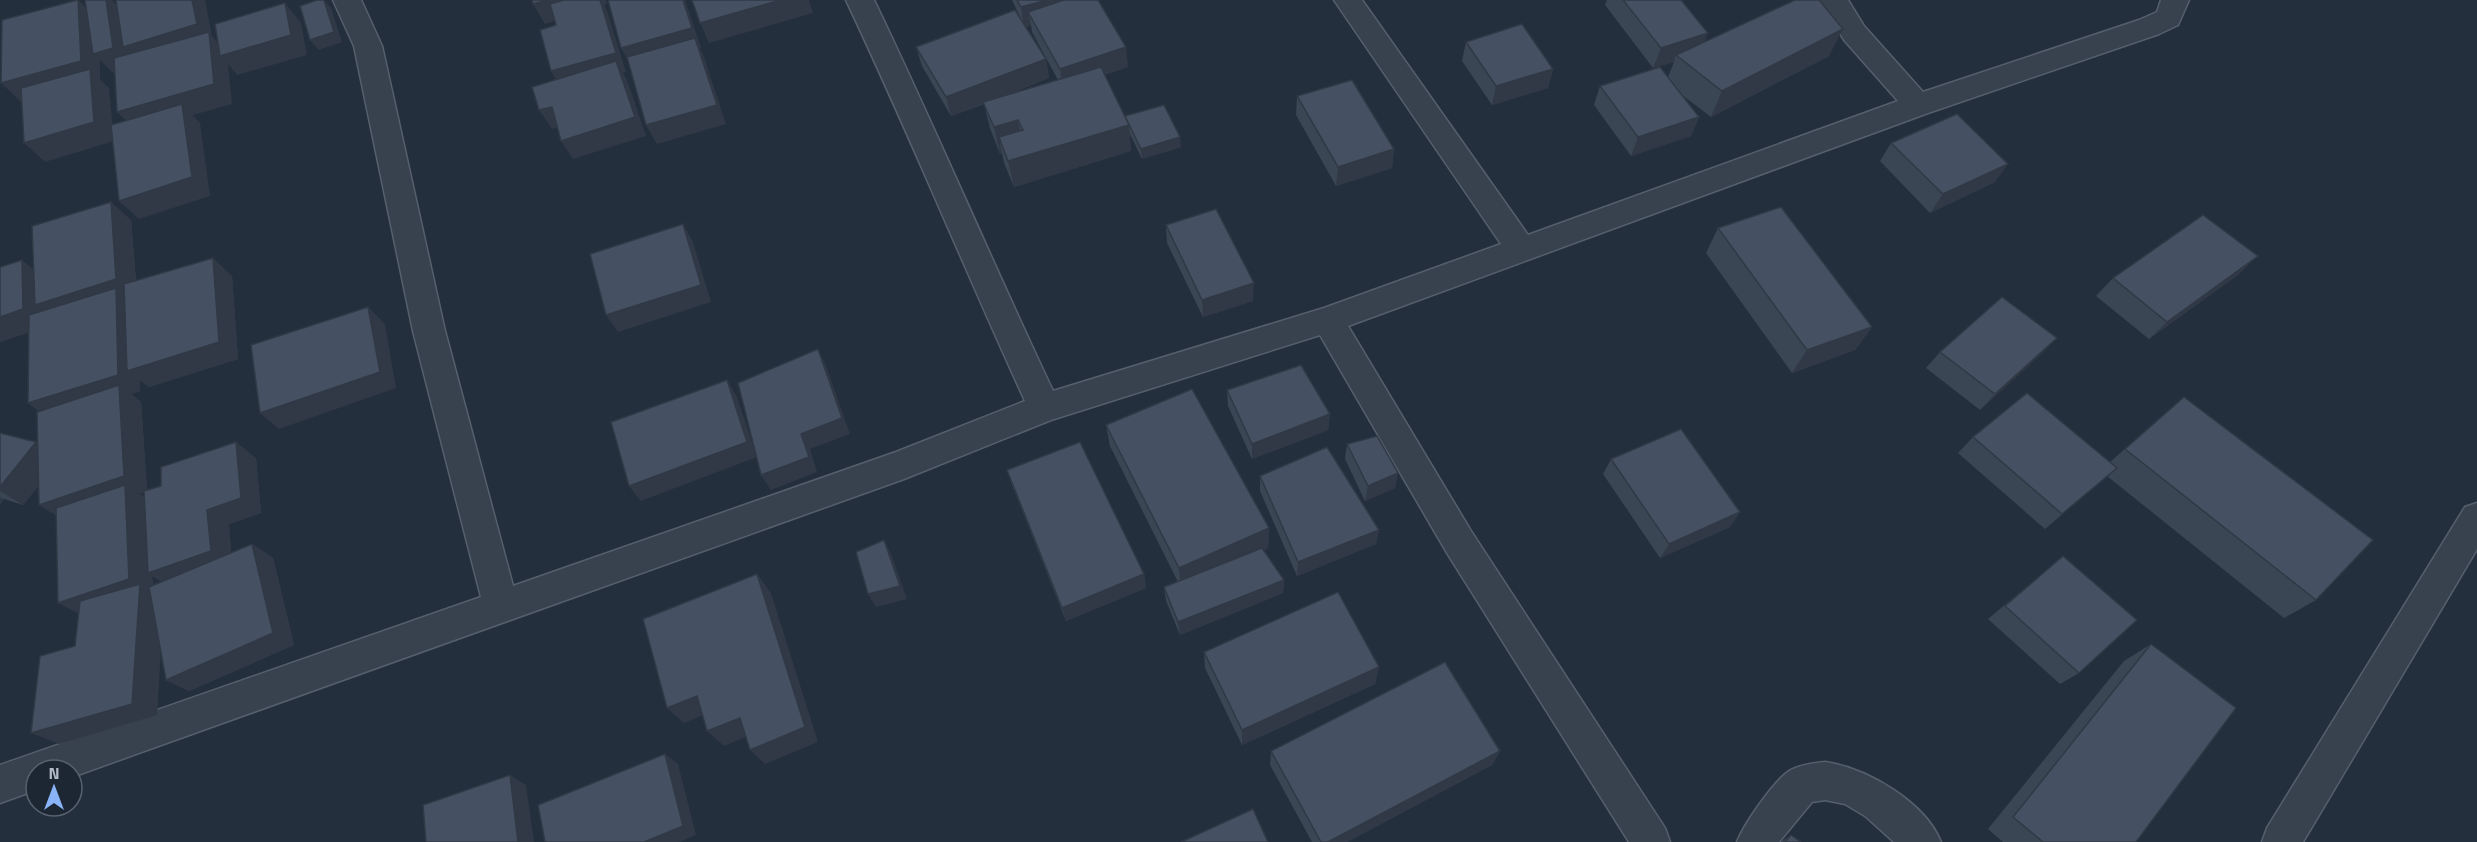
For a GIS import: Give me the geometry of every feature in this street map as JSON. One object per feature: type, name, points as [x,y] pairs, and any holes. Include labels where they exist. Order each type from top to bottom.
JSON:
[{"type":"street","points":[[347,0],[368,46],[429,331],[501,606]]},
{"type":"street","points":[[860,0],[918,122],[978,265],[1046,408]]},
{"type":"street","points":[[1348,0],[1521,249]]},
{"type":"street","points":[[1834,0],[1854,33],[1918,105]]},
{"type":"street","points":[[0,784],[904,464],[1046,408],[1328,320],[1918,105],[2149,27],[2168,18],[2175,0]]},
{"type":"street","points":[[1328,320],[1459,542],[1651,842]]},
{"type":"street","points":[[2281,842],[2477,518]]},
{"type":"street","points":[[1756,842],[1773,818],[1802,785],[1826,781],[1849,787],[1887,808],[1922,842]]},
{"type":"building","points":[[78,0],[81,61],[1,83],[2,20]]},
{"type":"building","points":[[85,0],[106,0],[113,48],[93,54]]},
{"type":"building","points":[[116,0],[192,0],[197,24],[123,47]]},
{"type":"building","points":[[324,0],[334,32],[310,40],[300,6]]},
{"type":"building","points":[[532,0],[547,0],[533,4]]},
{"type":"building","points":[[564,0],[600,0],[616,53],[551,71],[540,30],[556,25],[550,4]]},
{"type":"building","points":[[608,0],[683,0],[692,28],[621,48]]},
{"type":"building","points":[[692,0],[781,0],[700,23]]},
{"type":"building","points":[[1017,0],[1047,0],[1021,7]]},
{"type":"building","points":[[1064,0],[1098,0],[1126,47],[1060,69],[1028,12]]},
{"type":"building","points":[[1623,0],[1681,0],[1708,33],[1661,48]]},
{"type":"building","points":[[1795,0],[1819,0],[1843,29],[1722,91],[1676,55]]},
{"type":"building","points":[[285,3],[291,35],[220,56],[215,24]]},
{"type":"building","points":[[1015,10],[1046,59],[946,97],[916,47]]},
{"type":"building","points":[[1522,24],[1553,69],[1496,86],[1466,42]]},
{"type":"building","points":[[209,32],[214,84],[117,112],[114,58]]},
{"type":"building","points":[[695,38],[717,105],[646,125],[627,57]]},
{"type":"building","points":[[616,61],[635,117],[561,141],[552,107],[539,110],[532,87]]},
{"type":"building","points":[[1101,67],[1129,125],[1008,161],[999,137],[1023,130],[1018,120],[994,127],[983,102]]},
{"type":"building","points":[[1660,67],[1699,117],[1638,137],[1600,86]]},
{"type":"building","points":[[90,69],[94,122],[24,143],[21,88]]},
{"type":"building","points":[[1352,80],[1394,149],[1338,167],[1297,96]]},
{"type":"building","points":[[182,104],[192,177],[119,201],[111,125]]},
{"type":"building","points":[[1164,105],[1180,137],[1141,149],[1125,116]]},
{"type":"building","points":[[1957,114],[2008,164],[1943,194],[1891,143]]},
{"type":"building","points":[[111,202],[116,279],[35,305],[32,226]]},
{"type":"building","points":[[1781,207],[1872,327],[1807,350],[1718,228]]},
{"type":"building","points":[[1216,209],[1254,283],[1202,300],[1166,225]]},
{"type":"building","points":[[2203,215],[2258,256],[2167,322],[2113,278]]},
{"type":"building","points":[[683,224],[701,285],[606,315],[590,254]]},
{"type":"building","points":[[213,258],[219,342],[127,371],[124,284]]},
{"type":"building","points":[[22,260],[23,309],[0,317],[0,267]]},
{"type":"building","points":[[116,288],[118,375],[28,403],[29,315]]},
{"type":"building","points":[[2002,297],[2057,338],[1995,394],[1940,352]]},
{"type":"building","points":[[368,307],[380,372],[260,413],[251,345]]},
{"type":"building","points":[[818,349],[842,418],[801,434],[809,457],[761,475],[738,383]]},
{"type":"building","points":[[1301,365],[1330,414],[1252,444],[1227,390]]},
{"type":"building","points":[[727,380],[747,442],[629,486],[611,422]]},
{"type":"building","points":[[119,385],[124,476],[39,505],[37,412]]},
{"type":"building","points":[[1192,389],[1269,528],[1179,568],[1106,425]]},
{"type":"building","points":[[2027,393],[2117,468],[2062,514],[1973,437]]},
{"type":"building","points":[[2184,397],[2373,540],[2316,600],[2125,449]]},
{"type":"building","points":[[1681,429],[1740,512],[1669,544],[1611,459]]},
{"type":"building","points":[[0,433],[36,442],[0,487]]},
{"type":"building","points":[[1377,436],[1398,473],[1368,486],[1347,444]]},
{"type":"building","points":[[236,442],[241,498],[207,510],[211,551],[148,573],[144,491],[161,486],[161,467]]},
{"type":"building","points":[[1080,442],[1144,574],[1062,608],[1007,470]]},
{"type":"building","points":[[1327,447],[1379,530],[1298,562],[1260,476]]},
{"type":"building","points":[[125,485],[129,579],[58,603],[56,508]]},
{"type":"building","points":[[884,540],[900,586],[868,594],[856,552]]},
{"type":"building","points":[[252,544],[273,633],[166,680],[149,587]]},
{"type":"building","points":[[1262,548],[1284,580],[1178,622],[1164,587]]},
{"type":"building","points":[[2063,556],[2137,620],[2079,673],[2005,606]]},
{"type":"building","points":[[757,574],[805,727],[750,750],[740,718],[707,731],[697,696],[667,708],[643,619]]},
{"type":"building","points":[[140,584],[132,704],[31,733],[40,656],[75,646],[80,601]]},
{"type":"building","points":[[1338,592],[1379,667],[1242,730],[1204,652]]},
{"type":"building","points":[[2151,644],[2236,708],[2136,842],[2043,842],[2013,817]]},
{"type":"building","points":[[1445,662],[1500,751],[1328,842],[1321,842],[1271,751]]},
{"type":"building","points":[[665,754],[683,826],[644,842],[545,842],[538,805]]},
{"type":"building","points":[[510,775],[518,842],[426,842],[423,805]]},
{"type":"building","points":[[1253,809],[1268,842],[1181,842]]},
{"type":"building","points":[[1791,835],[1801,842],[1785,842]]}]
